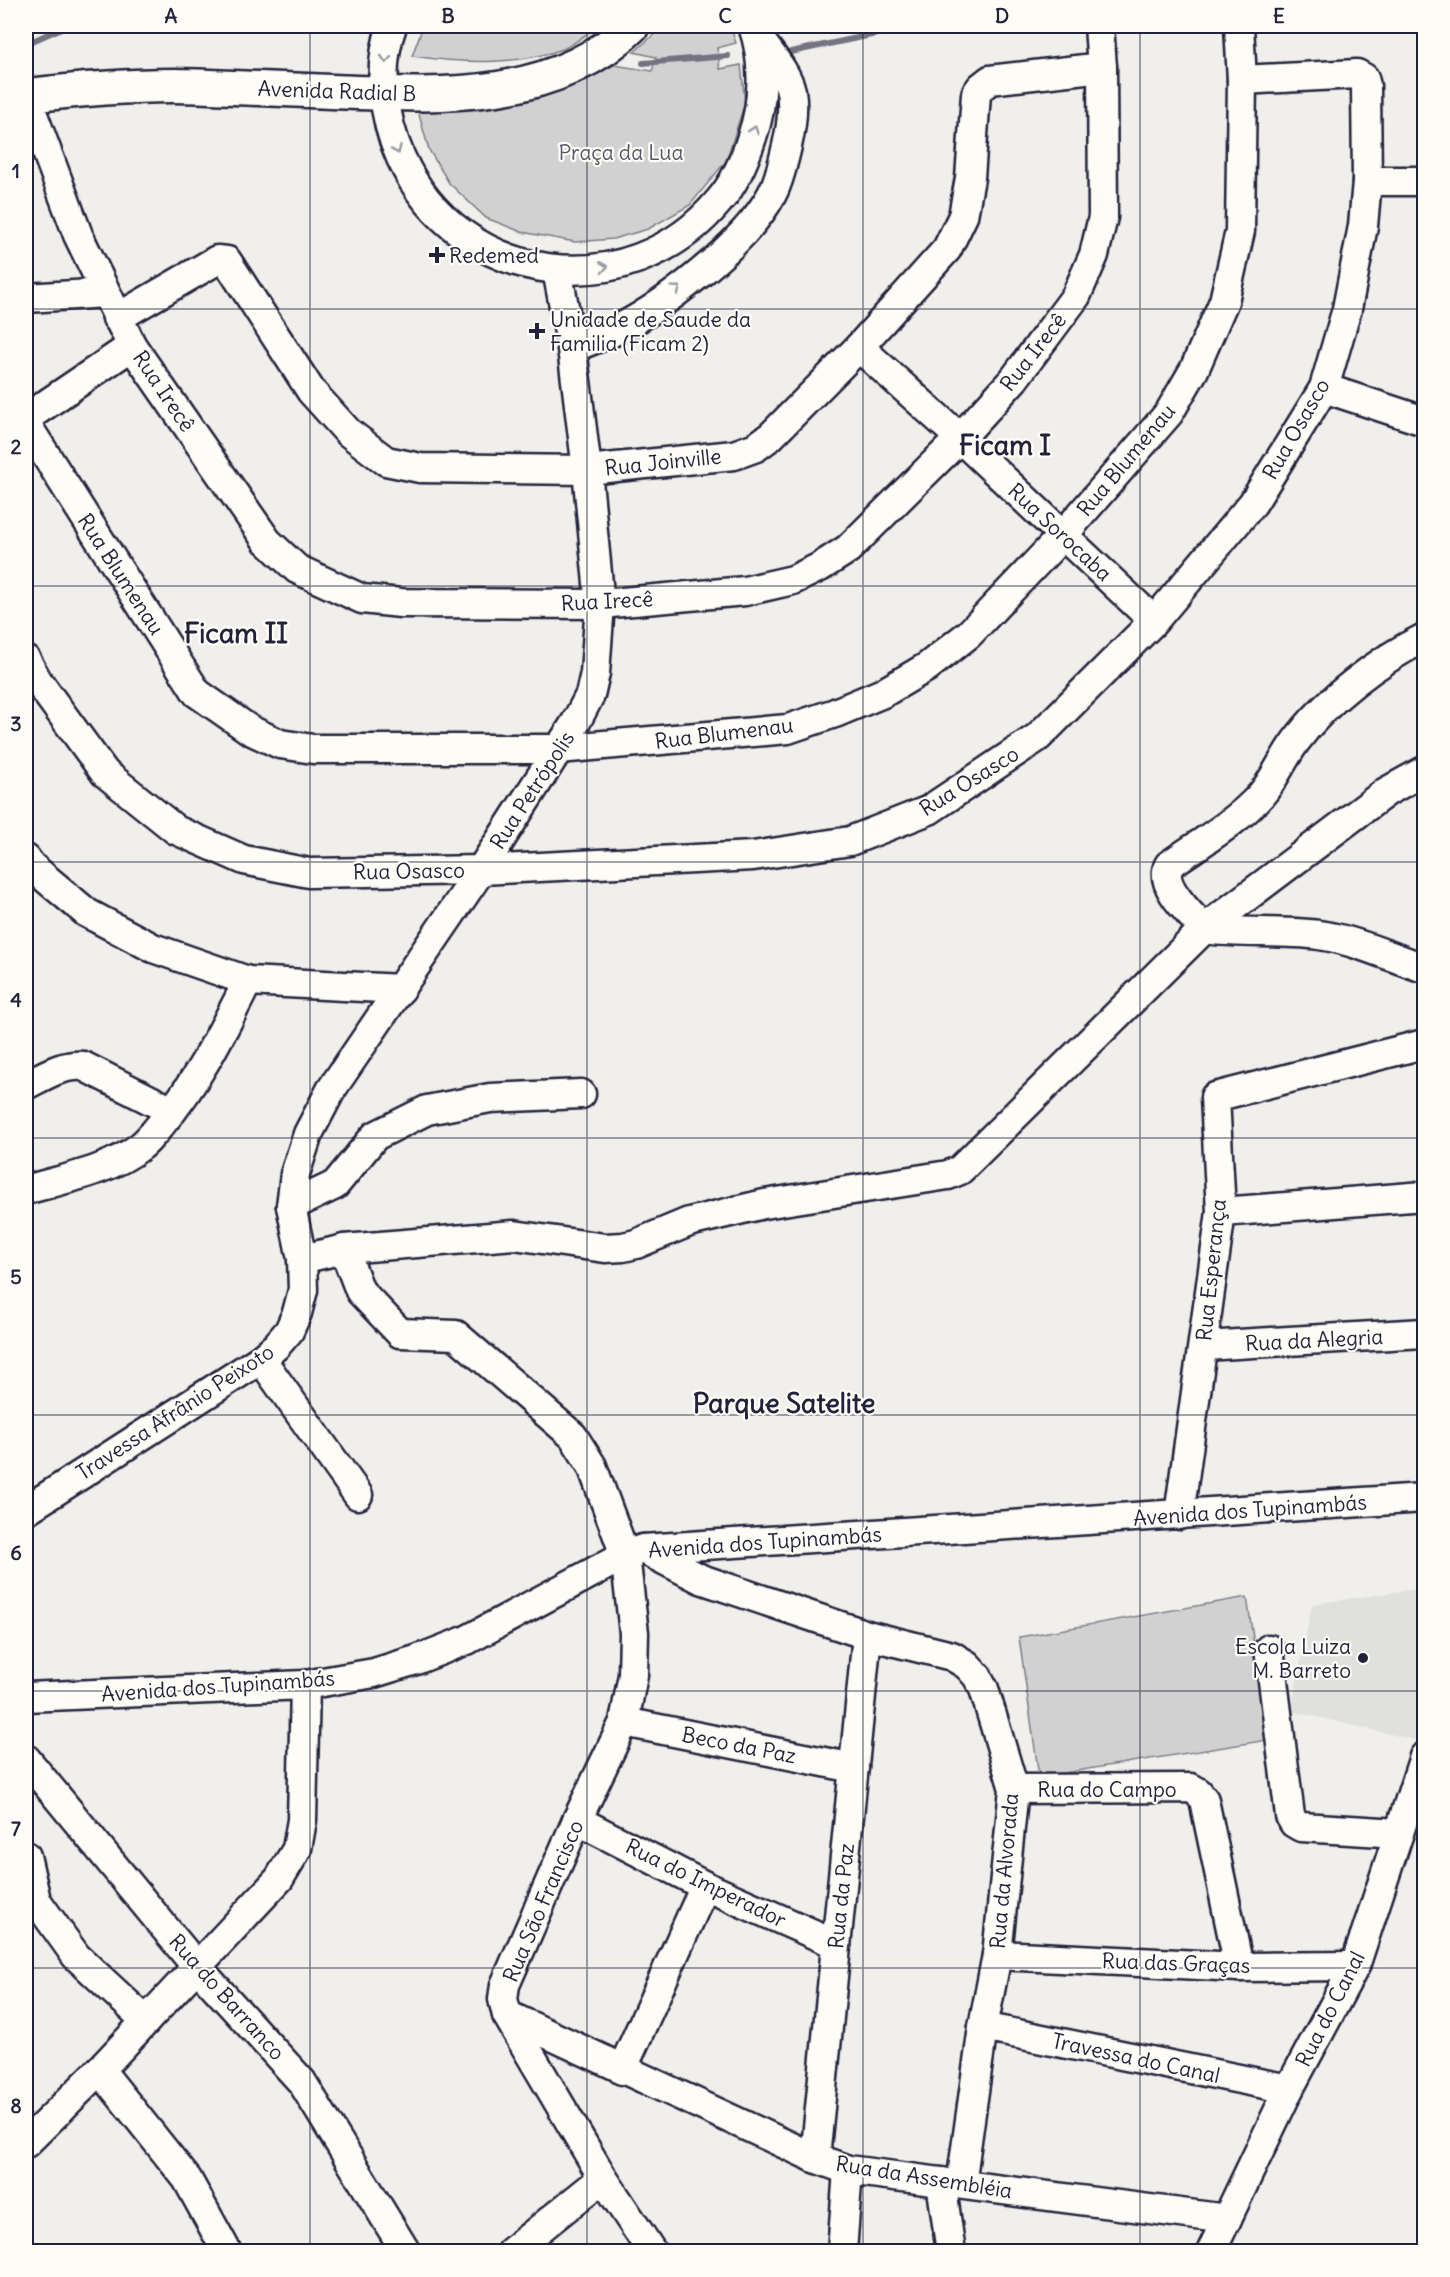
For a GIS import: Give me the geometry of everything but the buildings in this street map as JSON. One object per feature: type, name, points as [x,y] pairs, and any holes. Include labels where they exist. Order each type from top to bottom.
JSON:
[{"type":"main road","name":"Avenida Radial B","points":[[26,96],[100,88],[195,86],[384,94],[473,93],[519,86],[558,72],[593,57],[620,38],[632,26]]},
{"type":"street","points":[[392,26],[388,39],[384,94],[392,138],[410,179],[438,214],[473,243],[513,262],[557,270],[603,269],[647,256],[687,233],[720,201],[744,161],[758,120],[761,76],[754,29]]},
{"type":"street","points":[[1099,26],[1117,26]]},
{"type":"street","name":"Rua Irecê","points":[[26,96],[78,235],[132,346],[267,541],[297,569],[362,599],[401,603],[600,604],[744,591],[793,579],[820,567],[848,549],[960,438],[1014,379],[1076,296],[1095,255],[1103,217],[1102,67],[1099,26]]},
{"type":"street","name":"Rua Blumenau","points":[[26,424],[198,693],[250,730],[280,744],[313,749],[558,749],[788,729],[883,693],[927,667],[969,634],[1063,535],[1169,413],[1194,370],[1224,301],[1240,231],[1242,80],[1239,26]]},
{"type":"street","points":[[572,348],[611,332],[654,307],[721,256],[752,224],[772,194],[780,174],[792,112],[791,90],[783,72],[754,29]]},
{"type":"street","name":"Rua Joinville","points":[[111,306],[216,260],[227,261],[311,391],[348,432],[386,461],[420,468],[587,470],[734,455],[756,447],[771,436],[859,347],[947,249],[963,216],[970,178],[976,94],[981,87],[990,80],[1102,67]]},
{"type":"street","name":"Rua Osasco","points":[[26,660],[37,680],[105,773],[176,830],[244,860],[309,873],[481,870],[753,856],[850,841],[929,810],[1038,737],[1154,621],[1253,503],[1324,388],[1347,309],[1363,226],[1367,181],[1364,78],[1357,74],[1242,80]]},
{"type":"street","points":[[744,161],[780,174]]},
{"type":"street","points":[[1367,181],[1425,181]]},
{"type":"street","name":"Rua Petrópolis","points":[[302,1260],[291,1206],[295,1174],[308,1134],[332,1090],[481,870],[590,695],[595,674],[600,604],[572,348],[557,270]]},
{"type":"street","points":[[26,298],[111,306]]},
{"type":"street","points":[[26,418],[132,346]]},
{"type":"street","name":"Rua Sorocaba","points":[[859,347],[960,438],[1154,621]]},
{"type":"street","points":[[1324,388],[1425,421]]},
{"type":"street","points":[[1425,638],[1372,669],[1329,706],[1296,741],[1262,795],[1244,812],[1169,865],[1167,870],[1168,887],[1204,929],[1319,935],[1356,944],[1425,968]]},
{"type":"street","points":[[302,1260],[344,1249],[514,1235],[604,1248],[623,1246],[636,1244],[689,1222],[764,1204],[948,1175],[960,1170],[1204,929],[1386,792],[1425,771]]},
{"type":"street","points":[[26,859],[31,866],[87,913],[153,948],[248,981],[401,989]]},
{"type":"street","points":[[26,1190],[91,1171],[119,1160],[142,1146],[172,1111],[208,1060],[248,981]]},
{"type":"street","name":"Rua Esperança","points":[[1179,1515],[1221,1212],[1215,1097],[1425,1044]]},
{"type":"street","points":[[26,1085],[60,1068],[71,1065],[82,1066],[172,1111]]},
{"type":"street","points":[[291,1206],[335,1185],[375,1136],[427,1110],[490,1098],[581,1094]]},
{"type":"street","points":[[1221,1212],[1425,1196]]},
{"type":"street","points":[[344,1249],[360,1291],[400,1333],[456,1335],[573,1436],[592,1466],[634,1552]]},
{"type":"street","name":"Travessa Afrânio Peixoto","points":[[26,1510],[261,1359],[276,1347],[289,1332],[297,1313],[303,1290],[302,1260]]},
{"type":"street","name":"Rua da Alegria","points":[[1204,1346],[1425,1334]]},
{"type":"street","points":[[261,1359],[357,1495]]},
{"type":"street","name":"Avenida dos Tupinambás","points":[[26,1697],[305,1684],[374,1673],[467,1641],[634,1552],[684,1546],[1425,1498]]},
{"type":"street","points":[[684,1546],[700,1579]]},
{"type":"street","name":"Rua da Alvorada","points":[[634,1552],[700,1579],[867,1635],[952,1656],[968,1665],[984,1689],[1014,1789],[997,1955],[951,2183],[951,2252]]},
{"type":"street","name":"Rua São Francisco","points":[[634,1552],[633,1675],[624,1722],[577,1820],[505,1985],[503,1999],[507,2015],[603,2178],[652,2252]]},
{"type":"street","name":"Rua da Paz","points":[[815,2158],[867,1635]]},
{"type":"street","points":[[1269,1649],[1290,1816],[1294,1823],[1301,1827],[1399,1833]]},
{"type":"street","points":[[30,2131],[100,2070],[279,1879],[297,1849],[302,1820],[305,1684]]},
{"type":"street","name":"Beco da Paz","points":[[624,1722],[854,1768]]},
{"type":"street","name":"Rua do Canal","points":[[1211,2252],[1289,2089],[1355,1966],[1425,1757]]},
{"type":"street","name":"Rua do Barranco","points":[[26,1759],[197,1966],[302,2082],[406,2252]]},
{"type":"street","name":"Rua do Campo","points":[[1014,1789],[1191,1788],[1198,1792],[1204,1800],[1239,1967]]},
{"type":"street","name":"Rua do Imperador","points":[[577,1820],[705,1886],[836,1944]]},
{"type":"street","points":[[26,1856],[36,1900],[76,1956],[146,2021]]},
{"type":"street","points":[[622,2070],[705,1886]]},
{"type":"street","name":"Rua das Graças","points":[[997,1955],[1239,1967],[1355,1966]]},
{"type":"street","name":"Rua da Assembléia","points":[[507,2015],[815,2158],[848,2170],[1227,2219]]},
{"type":"street","name":"Travessa do Canal","points":[[983,2027],[1289,2089]]},
{"type":"street","points":[[100,2070],[187,2179],[226,2252]]},
{"type":"street","points":[[842,2252],[848,2170]]},
{"type":"street","points":[[511,2252],[603,2178]]},
{"type":"shaded area","name":"Escola Luiza M. Barreto","points":[[1424,1588],[1424,1742],[1291,1711],[1312,1604]]},
{"type":"green space","points":[[423,26],[556,30],[557,26],[598,26],[563,49],[545,54],[507,61],[469,61],[412,56]]},
{"type":"green space","name":"Praça da Lua","points":[[664,26],[730,26],[736,43],[717,48],[720,69],[741,65],[745,103],[726,161],[690,205],[648,229],[613,239],[575,242],[522,232],[486,218],[449,183],[429,150],[416,104],[494,105],[541,97],[580,83],[614,65],[652,71],[656,57],[634,52]]},
{"type":"green space","points":[[1247,1597],[1268,1740],[1039,1777],[1019,1637]]},
{"type":"waterway","points":[[26,44],[66,26]]},
{"type":"waterway","points":[[791,52],[914,26]]},
{"type":"waterway","points":[[643,63],[728,56]]},
{"type":"place","name":"Redemed","points":[[437,255]]},
{"type":"place","name":"Unidade de Saude da Familia (Ficam 2)","points":[[537,331]]},
{"type":"place","name":"Escola Luiza M. Barreto","points":[[1363,1658]]},
{"type":"district","name":"Ficam I","points":[[1005,445]]},
{"type":"district","name":"Ficam II","points":[[236,633]]},
{"type":"district","name":"Parque Satelite","points":[[784,1403]]}]
